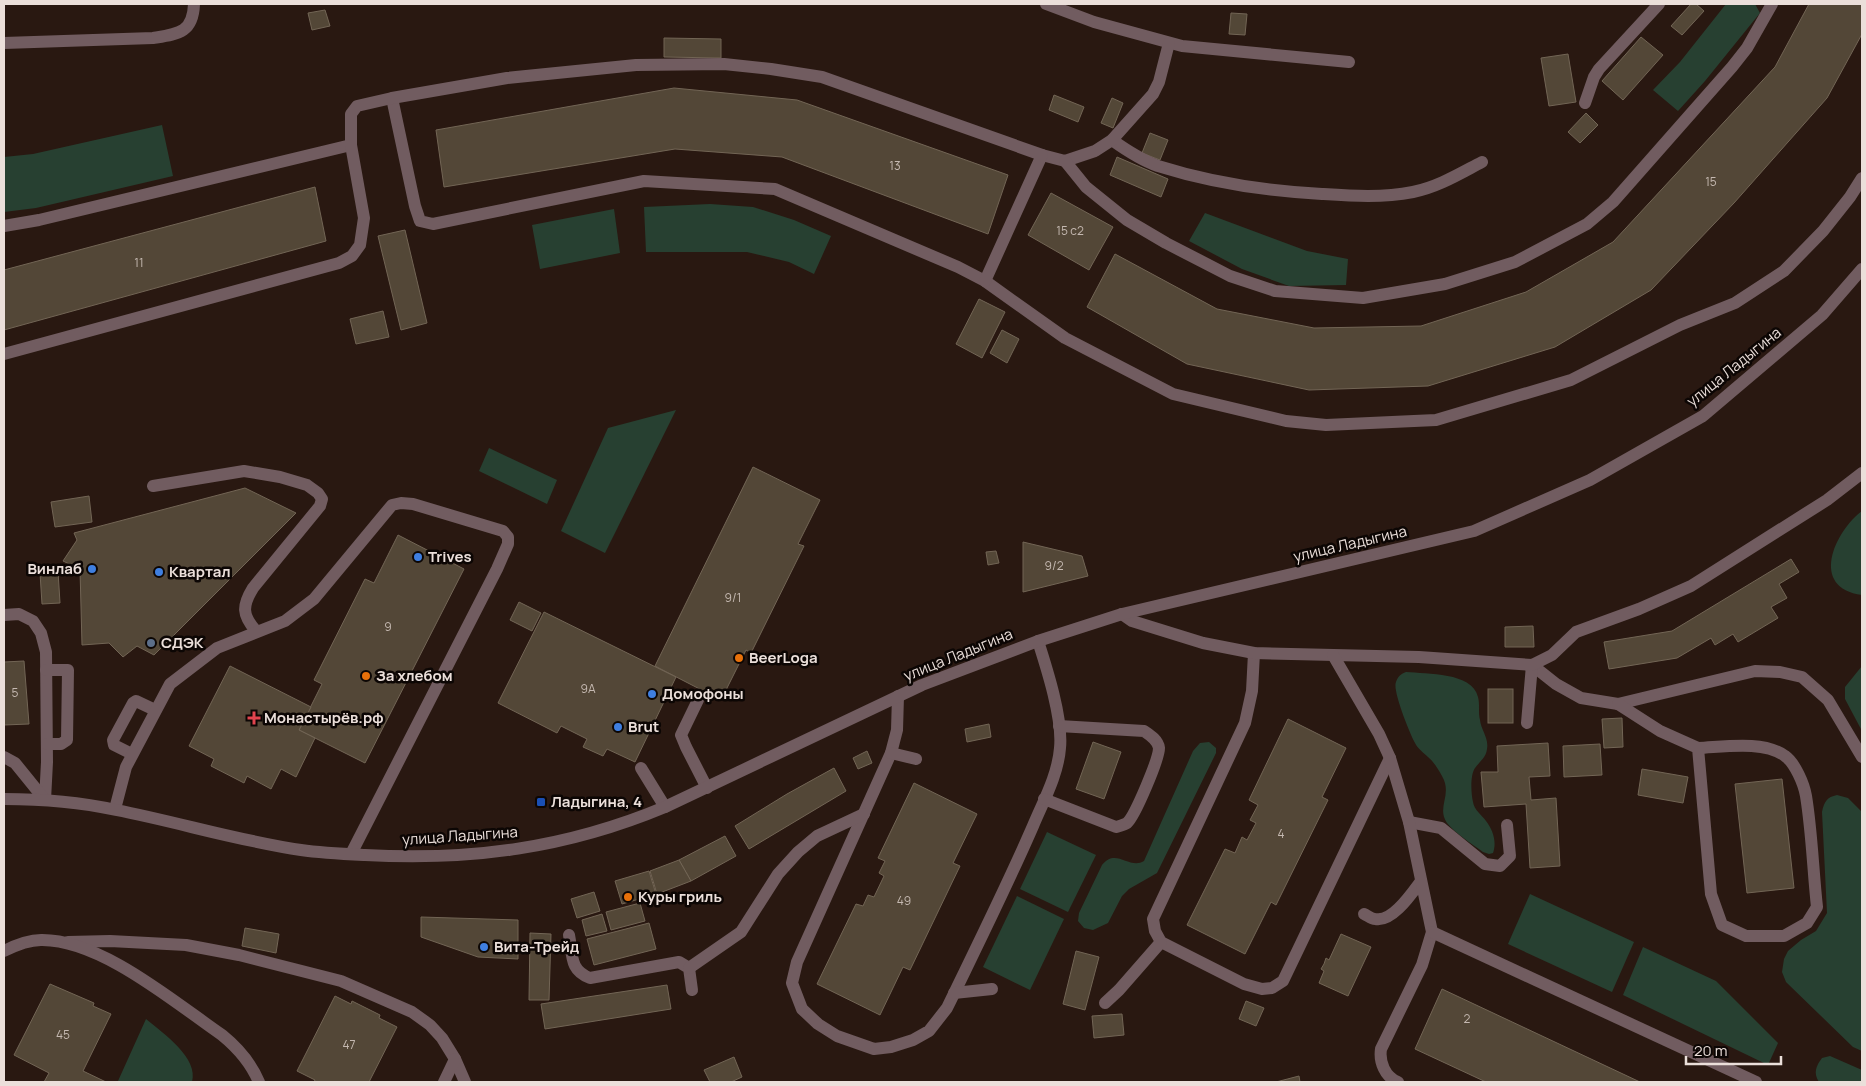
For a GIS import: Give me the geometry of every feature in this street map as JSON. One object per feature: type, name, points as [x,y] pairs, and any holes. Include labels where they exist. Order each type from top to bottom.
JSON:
[{"type":"street","points":[[4,42],[153,38],[174,34],[187,27],[192,21],[194,4]]},
{"type":"street","points":[[1046,4],[1094,22],[1169,43],[1349,62]]},
{"type":"street","points":[[1585,103],[1594,77],[1659,4]]},
{"type":"street","points":[[1065,161],[1086,187],[1128,220],[1166,243],[1230,276],[1275,291],[1363,298],[1445,284],[1514,262],[1587,224],[1599,215],[1613,202],[1732,67],[1747,48],[1772,4]]},
{"type":"street","points":[[4,354],[338,263],[352,256],[360,245],[364,218],[351,146],[350,114],[357,106],[507,78],[636,65],[724,64],[822,77],[1042,155],[1065,161],[1095,151],[1112,140],[1153,94],[1159,82],[1169,43]]},
{"type":"street","points":[[392,98],[415,206],[420,221],[433,224],[644,181],[775,189],[958,267],[985,282],[1065,338],[1173,394],[1286,421],[1326,425],[1436,420],[1571,380],[1680,325],[1735,303],[1784,271],[1823,231],[1850,197],[1862,178]]},
{"type":"street","points":[[1112,140],[1131,154],[1158,166],[1199,177],[1246,187],[1366,197],[1413,192],[1443,183],[1482,162]]},
{"type":"street","points":[[4,226],[39,220],[351,146]]},
{"type":"street","points":[[985,282],[1042,155]]},
{"type":"street","name":"улица Ладыгина","points":[[4,799],[44,800],[115,810],[302,850],[351,854],[408,857],[446,856],[521,849],[588,834],[634,820],[665,807],[898,696],[975,664],[1038,641],[1122,614],[1474,531],[1590,480],[1703,416],[1822,315],[1862,269]]},
{"type":"street","points":[[153,486],[244,471],[280,477],[307,486],[318,492],[322,499],[320,506],[253,588],[247,598],[245,608],[247,621],[256,631]]},
{"type":"street","points":[[1122,614],[1132,621],[1202,643],[1254,652],[1419,657],[1532,665],[1552,654],[1576,632],[1639,609],[1691,586],[1827,500],[1862,473]]},
{"type":"street","points":[[115,810],[126,767],[142,733],[170,684],[217,648],[285,621],[314,599],[392,505],[401,503],[414,504],[503,531],[508,537],[508,544],[497,569],[351,854]]},
{"type":"street","points":[[4,615],[19,614],[33,621],[41,633],[46,652],[47,744],[44,800]]},
{"type":"street","points":[[898,696],[897,730],[891,753],[797,962],[792,983],[802,1009],[818,1024],[837,1036],[874,1049],[891,1047],[929,1031],[947,1008],[1044,799],[1061,746],[1059,726],[1048,673],[1038,641]]},
{"type":"street","points":[[1254,652],[1252,692],[1245,723],[1153,920],[1155,931],[1161,942],[1244,984],[1262,989],[1272,988],[1283,981],[1390,758]]},
{"type":"street","points":[[1333,655],[1379,734],[1390,758],[1408,822],[1432,932],[1422,964],[1381,1049],[1380,1059],[1384,1068],[1392,1080],[1398,1082]]},
{"type":"street","points":[[1532,665],[1556,684],[1581,698],[1618,704],[1755,671],[1780,672],[1802,677],[1828,700],[1862,757]]},
{"type":"street","points":[[1527,723],[1532,665]]},
{"type":"street","points":[[46,670],[68,670],[67,740],[61,744],[47,744]]},
{"type":"street","points":[[47,698],[68,698]]},
{"type":"street","points":[[698,700],[681,735],[707,788]]},
{"type":"street","points":[[132,754],[112,742],[136,701],[155,710]]},
{"type":"street","points":[[1618,704],[1660,731],[1698,748],[1747,746],[1768,749],[1786,756],[1795,768],[1806,794],[1817,907],[1807,923],[1784,936],[1746,936],[1722,925],[1711,894],[1698,748]]},
{"type":"street","points":[[122,723],[142,733]]},
{"type":"street","points":[[1044,799],[1116,827],[1126,824],[1136,810],[1157,757],[1159,747],[1154,738],[1144,731],[1059,726]]},
{"type":"street","points":[[891,753],[916,759]]},
{"type":"street","points":[[4,757],[15,763],[44,800]]},
{"type":"street","points":[[642,768],[665,807]]},
{"type":"street","points":[[689,968],[741,932],[778,874],[798,852],[817,836],[864,814]]},
{"type":"street","points":[[1408,822],[1441,828],[1485,864],[1500,866],[1510,856],[1507,826]]},
{"type":"street","points":[[1364,914],[1375,919],[1382,919],[1391,914],[1400,908],[1421,881]]},
{"type":"street","points":[[1432,932],[1756,1082]]},
{"type":"street","points":[[569,935],[575,968],[582,975],[590,978],[679,962],[689,968]]},
{"type":"street","points":[[4,951],[39,940],[68,942],[118,941],[186,945],[239,955],[341,981],[412,1012],[430,1025],[455,1059],[465,1082]]},
{"type":"street","points":[[68,942],[103,957],[144,981],[222,1035],[233,1044],[253,1068],[259,1082]]},
{"type":"street","points":[[1105,1003],[1119,990],[1161,942]]},
{"type":"street","points":[[689,968],[692,990]]},
{"type":"street","points":[[954,993],[992,989]]},
{"type":"street","points":[[444,1082],[455,1059]]},
{"type":"green space","points":[[1726,4],[1755,4],[1760,13],[1678,111],[1653,90],[1680,62]]},
{"type":"green space","points":[[162,125],[173,176],[36,208],[4,212],[4,157],[33,154]]},
{"type":"green space","points":[[710,204],[753,207],[794,220],[831,236],[814,274],[789,262],[747,252],[646,252],[644,207]]},
{"type":"green space","points":[[614,209],[620,253],[540,269],[532,225]]},
{"type":"green space","points":[[1205,213],[1307,251],[1348,259],[1346,285],[1289,286],[1242,269],[1189,241]]},
{"type":"green space","points":[[676,410],[605,553],[561,531],[608,428]]},
{"type":"green space","points":[[489,448],[557,480],[547,504],[479,471]]},
{"type":"green space","points":[[1862,511],[1862,595],[1846,590],[1836,582],[1831,571],[1836,545],[1852,520]]},
{"type":"green space","points":[[1862,666],[1862,731],[1845,699],[1845,687]]},
{"type":"green space","points":[[1406,672],[1436,674],[1458,679],[1474,689],[1478,697],[1479,717],[1487,745],[1485,755],[1473,771],[1472,794],[1475,808],[1491,828],[1495,845],[1493,853],[1483,852],[1469,842],[1450,827],[1444,817],[1445,783],[1434,763],[1415,743],[1395,687],[1397,680]]},
{"type":"green space","points":[[1209,742],[1216,748],[1216,753],[1157,873],[1129,889],[1122,896],[1108,923],[1093,930],[1084,928],[1078,921],[1079,913],[1102,865],[1112,858],[1133,863],[1144,861],[1193,751],[1200,743]]},
{"type":"green space","points":[[1837,795],[1848,798],[1862,812],[1862,1051],[1853,1047],[1786,982],[1782,972],[1784,959],[1788,951],[1816,931],[1827,913],[1822,812],[1826,801]]},
{"type":"green space","points":[[1047,832],[1096,855],[1068,912],[1020,889]]},
{"type":"green space","points":[[1530,894],[1634,942],[1612,992],[1508,944]]},
{"type":"green space","points":[[1017,896],[1064,919],[1030,990],[983,967]]},
{"type":"green space","points":[[1643,947],[1716,981],[1778,1043],[1768,1065],[1623,995]]},
{"type":"green space","points":[[146,1019],[170,1039],[185,1055],[193,1073],[192,1082],[118,1081]]},
{"type":"green space","points":[[1830,1056],[1862,1070],[1862,1082],[1819,1082],[1816,1076],[1817,1067],[1822,1058]]},
{"type":"building","points":[[1691,4],[1696,4],[1704,11],[1682,35],[1671,26]]},
{"type":"building","points":[[1809,4],[1862,4],[1862,34],[1827,98],[1734,203],[1651,290],[1555,347],[1428,386],[1309,390],[1187,364],[1087,307],[1115,254],[1217,309],[1314,328],[1421,326],[1526,292],[1613,242],[1775,67]]},
{"type":"building","points":[[325,10],[330,26],[312,30],[308,13]]},
{"type":"building","points":[[1231,13],[1247,14],[1245,35],[1229,34]]},
{"type":"building","points":[[1641,37],[1663,55],[1623,100],[1602,81]]},
{"type":"building","points":[[664,38],[721,39],[721,58],[664,57]]},
{"type":"building","points":[[1568,54],[1576,102],[1549,106],[1541,58]]},
{"type":"building","points":[[674,88],[797,100],[1008,175],[988,234],[782,157],[675,149],[444,187],[436,130]]},
{"type":"building","points":[[1054,95],[1084,107],[1078,122],[1049,110]]},
{"type":"building","points":[[1112,98],[1123,103],[1113,128],[1101,123]]},
{"type":"building","points":[[1586,113],[1598,125],[1580,143],[1568,132]]},
{"type":"building","points":[[1150,133],[1168,140],[1160,160],[1142,153]]},
{"type":"building","points":[[1117,157],[1168,179],[1161,197],[1110,175]]},
{"type":"building","points":[[315,187],[326,241],[4,330],[4,270]]},
{"type":"building","points":[[1051,193],[1113,227],[1089,270],[1028,235]]},
{"type":"building","points":[[405,230],[427,323],[401,330],[378,236]]},
{"type":"building","points":[[979,299],[1005,312],[982,358],[956,344]]},
{"type":"building","points":[[383,311],[389,337],[356,344],[350,319]]},
{"type":"building","points":[[1002,330],[1019,339],[1007,363],[990,353]]},
{"type":"building","points":[[753,467],[820,500],[798,544],[804,546],[751,653],[746,650],[721,700],[655,666]]},
{"type":"building","name":"Квартал","points":[[245,488],[296,513],[154,655],[137,646],[123,657],[109,643],[82,645],[80,569],[63,561],[77,540],[74,533]]},
{"type":"building","points":[[89,496],[92,522],[55,527],[51,502]]},
{"type":"building","points":[[398,535],[464,569],[365,763],[299,730],[322,684],[314,680],[365,579],[374,583]]},
{"type":"building","points":[[1023,542],[1082,556],[1088,576],[1023,592]]},
{"type":"building","points":[[996,551],[999,563],[988,565],[986,552]]},
{"type":"building","points":[[1791,559],[1799,572],[1779,584],[1787,598],[1771,607],[1778,618],[1738,642],[1733,634],[1715,645],[1711,638],[1677,658],[1609,669],[1604,642],[1672,631]]},
{"type":"building","points":[[58,571],[60,603],[42,604],[40,573]]},
{"type":"building","points":[[519,602],[541,613],[532,631],[510,620]]},
{"type":"building","points":[[544,612],[676,677],[635,762],[607,749],[603,756],[583,747],[587,739],[561,726],[557,733],[498,703]]},
{"type":"building","points":[[1533,626],[1534,647],[1505,647],[1505,627]]},
{"type":"building","points":[[24,661],[29,724],[4,725],[4,662]]},
{"type":"building","name":"Монастырёв.рф","points":[[230,666],[311,707],[299,730],[315,738],[296,777],[281,769],[271,789],[247,776],[244,783],[211,766],[214,759],[189,746]]},
{"type":"building","points":[[1488,689],[1513,689],[1513,723],[1488,723]]},
{"type":"building","points":[[1622,718],[1623,747],[1604,748],[1602,719]]},
{"type":"building","points":[[1288,719],[1346,748],[1322,797],[1328,800],[1276,905],[1271,902],[1245,954],[1187,925],[1225,849],[1235,853],[1242,837],[1247,840],[1256,823],[1250,820],[1258,805],[1249,800]]},
{"type":"building","points":[[989,724],[991,737],[967,742],[965,729]]},
{"type":"building","points":[[1093,742],[1121,752],[1104,799],[1076,789]]},
{"type":"building","points":[[1548,743],[1550,776],[1529,777],[1531,800],[1556,798],[1560,866],[1530,868],[1526,804],[1484,807],[1481,772],[1498,772],[1497,746]]},
{"type":"building","points":[[1600,744],[1602,775],[1564,777],[1563,746]]},
{"type":"building","points":[[867,751],[872,763],[858,769],[853,758]]},
{"type":"building","points":[[834,768],[846,791],[749,849],[735,826]]},
{"type":"building","points":[[1642,769],[1688,777],[1683,803],[1638,795]]},
{"type":"building","points":[[1782,779],[1794,888],[1747,893],[1735,784]]},
{"type":"building","points":[[914,783],[977,814],[953,863],[960,866],[910,970],[903,967],[880,1015],[817,984],[856,904],[863,906],[868,895],[874,897],[884,876],[879,873],[885,861],[878,858]]},
{"type":"building","points":[[725,836],[736,856],[691,881],[679,860]]},
{"type":"building","points":[[679,860],[691,881],[657,894],[650,871]]},
{"type":"building","points":[[649,871],[656,894],[622,904],[615,881]]},
{"type":"building","points":[[594,892],[600,911],[577,918],[571,899]]},
{"type":"building","points":[[640,903],[645,921],[611,930],[606,912]]},
{"type":"building","points":[[602,914],[607,931],[586,936],[582,920]]},
{"type":"building","name":"Вита-Трейд","points":[[421,917],[518,920],[518,959],[478,957],[421,937]]},
{"type":"building","points":[[649,923],[656,949],[594,965],[587,939]]},
{"type":"building","points":[[245,928],[279,934],[276,953],[242,946]]},
{"type":"building","points":[[530,933],[551,934],[549,1000],[529,1000]]},
{"type":"building","points":[[1341,934],[1371,947],[1348,996],[1319,983],[1324,971],[1321,969],[1326,958],[1329,960]]},
{"type":"building","points":[[1076,951],[1099,957],[1085,1010],[1063,1004]]},
{"type":"building","points":[[50,984],[94,1003],[93,1006],[111,1014],[83,1071],[106,1082],[44,1082],[49,1073],[14,1055]]},
{"type":"building","points":[[667,985],[671,1009],[545,1029],[541,1004]]},
{"type":"building","points":[[1442,989],[1640,1082],[1486,1082],[1415,1049]]},
{"type":"building","points":[[335,996],[351,1004],[352,1001],[380,1015],[379,1018],[397,1027],[369,1082],[314,1082],[315,1080],[297,1071]]},
{"type":"building","points":[[1246,1001],[1264,1008],[1256,1026],[1239,1019]]},
{"type":"building","points":[[1122,1014],[1124,1035],[1094,1038],[1092,1016]]},
{"type":"building","points":[[734,1057],[742,1077],[731,1082],[710,1082],[704,1070]]},
{"type":"building","points":[[1299,1076],[1300,1082],[1276,1082]]},
{"type":"place","name":"Trives","points":[[418,557]]},
{"type":"place","name":"Винлаб","points":[[92,569]]},
{"type":"place","name":"Квартал","points":[[159,572]]},
{"type":"place","name":"СДЭК","points":[[151,643]]},
{"type":"place","name":"BeerLoga","points":[[739,658]]},
{"type":"place","name":"За хлебом","points":[[366,676]]},
{"type":"place","name":"Домофоны","points":[[652,694]]},
{"type":"place","name":"Монастырёв.рф","points":[[254,718]]},
{"type":"place","name":"Brut","points":[[618,727]]},
{"type":"place","name":"Ладыгина, 4","points":[[541,802]]},
{"type":"place","name":"Куры гриль","points":[[628,897]]},
{"type":"place","name":"Вита-Трейд","points":[[484,947]]}]
